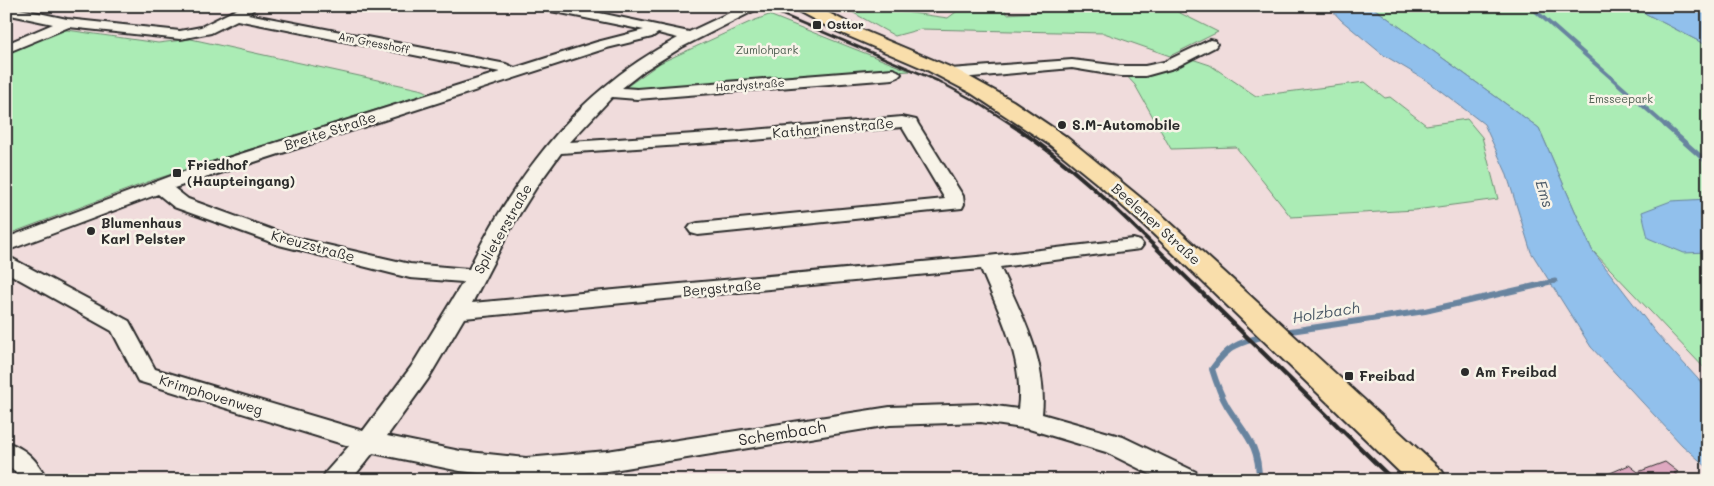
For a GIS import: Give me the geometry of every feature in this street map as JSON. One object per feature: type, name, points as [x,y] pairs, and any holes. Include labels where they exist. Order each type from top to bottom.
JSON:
[{"type":"main road","name":"Beelener Straße","points":[[802,6],[950,74],[1030,121],[1082,159],[1155,222],[1430,480]]},
{"type":"main road","name":"Beelener Straße","points":[[814,6],[841,25]]},
{"type":"street","points":[[6,10],[67,23],[127,30],[192,34],[254,6]]},
{"type":"street","points":[[546,6],[692,37]]},
{"type":"street","name":"Splieterstraße","points":[[718,25],[738,9],[756,6]]},
{"type":"street","name":"Splieterstraße","points":[[335,480],[368,442],[430,359],[476,276],[488,250],[520,196],[580,119],[607,92],[642,66],[692,37],[763,6]]},
{"type":"street","name":"Am Gresshoff","points":[[235,16],[496,67],[513,73]]},
{"type":"street","points":[[6,49],[67,23]]},
{"type":"street","name":"Breite Straße","points":[[6,244],[160,186],[602,45],[647,34],[656,28]]},
{"type":"street","points":[[950,74],[1072,64],[1145,71],[1169,65],[1210,44]]},
{"type":"street","name":"Hardystraße","points":[[607,92],[637,94],[893,74]]},
{"type":"street","name":"Katharinenstraße","points":[[556,148],[742,136],[902,122],[910,124],[954,196],[955,204],[698,229]]},
{"type":"street","name":"Kreuzstraße","points":[[160,186],[181,203],[286,241],[410,270],[476,276]]},
{"type":"street","name":"Bergstraße","points":[[456,312],[988,262],[1133,246]]},
{"type":"street","points":[[988,262],[1028,360],[1032,407],[1029,420]]},
{"type":"street","name":"Krimphovenweg","points":[[6,263],[121,326],[146,375],[368,442]]},
{"type":"street","name":"Schembach","points":[[368,442],[460,461],[526,468],[608,461],[890,416],[981,413],[1029,420],[1114,444],[1187,480]]},
{"type":"street","points":[[6,452],[24,464],[34,480]]},
{"type":"green space","points":[[841,6],[860,6],[948,18],[964,6],[1003,6],[1007,14],[1125,6],[1211,6],[1174,10],[1218,32],[1170,56],[1104,33],[921,29],[895,36]]},
{"type":"green space","name":"Emsseepark","points":[[1371,6],[1631,6],[1708,46],[1708,372],[1592,250],[1539,128]]},
{"type":"green space","name":"Zumlohpark","points":[[769,15],[910,71],[622,90],[660,63]]},
{"type":"green space","points":[[60,29],[158,43],[191,39],[423,90],[429,93],[153,180],[6,235],[6,52]]},
{"type":"green space","points":[[1189,58],[1210,65],[1256,96],[1365,82],[1385,98],[1390,97],[1426,125],[1467,119],[1482,137],[1498,199],[1415,210],[1291,217],[1236,147],[1171,149],[1135,85],[1124,73]]},
{"type":"water","name":"Ems","points":[[1328,6],[1371,6],[1539,128],[1592,250],[1656,333],[1708,390],[1708,468],[1682,445],[1591,347],[1531,252],[1506,172],[1484,124],[1429,82],[1382,54],[1341,20]]},
{"type":"water","points":[[1631,6],[1708,6],[1708,46]]},
{"type":"water","points":[[1708,199],[1708,252],[1684,253],[1648,238],[1642,212],[1671,201]]},
{"type":"building","points":[[1665,462],[1678,472],[1674,473],[1683,480],[1594,480],[1629,465],[1638,472]]},
{"type":"waterway","points":[[1530,6],[1666,126]]},
{"type":"waterway","points":[[1665,125],[1708,163]]},
{"type":"waterway","name":"Holzbach","points":[[1537,285],[1555,281]]},
{"type":"waterway","name":"Holzbach","points":[[1284,332],[1425,311],[1543,284]]},
{"type":"waterway","name":"Holzbach","points":[[1259,480],[1257,457],[1254,448],[1218,388],[1212,369],[1223,355],[1235,346],[1248,340],[1266,336]]},
{"type":"railway","points":[[762,6],[938,81],[977,102],[1014,126]]},
{"type":"railway","points":[[1012,125],[1037,142],[1084,180],[1194,285]]},
{"type":"railway","points":[[1193,284],[1393,480]]},
{"type":"place","name":"Osttor","points":[[817,25]]},
{"type":"place","name":"S.M-Automobile","points":[[1062,125]]},
{"type":"place","name":"Friedhof (Haupteingang)","points":[[177,173]]},
{"type":"place","name":"Blumenhaus Karl Pelster","points":[[91,231]]},
{"type":"place","name":"Am Freibad","points":[[1465,372]]},
{"type":"place","name":"Freibad","points":[[1349,376]]}]
